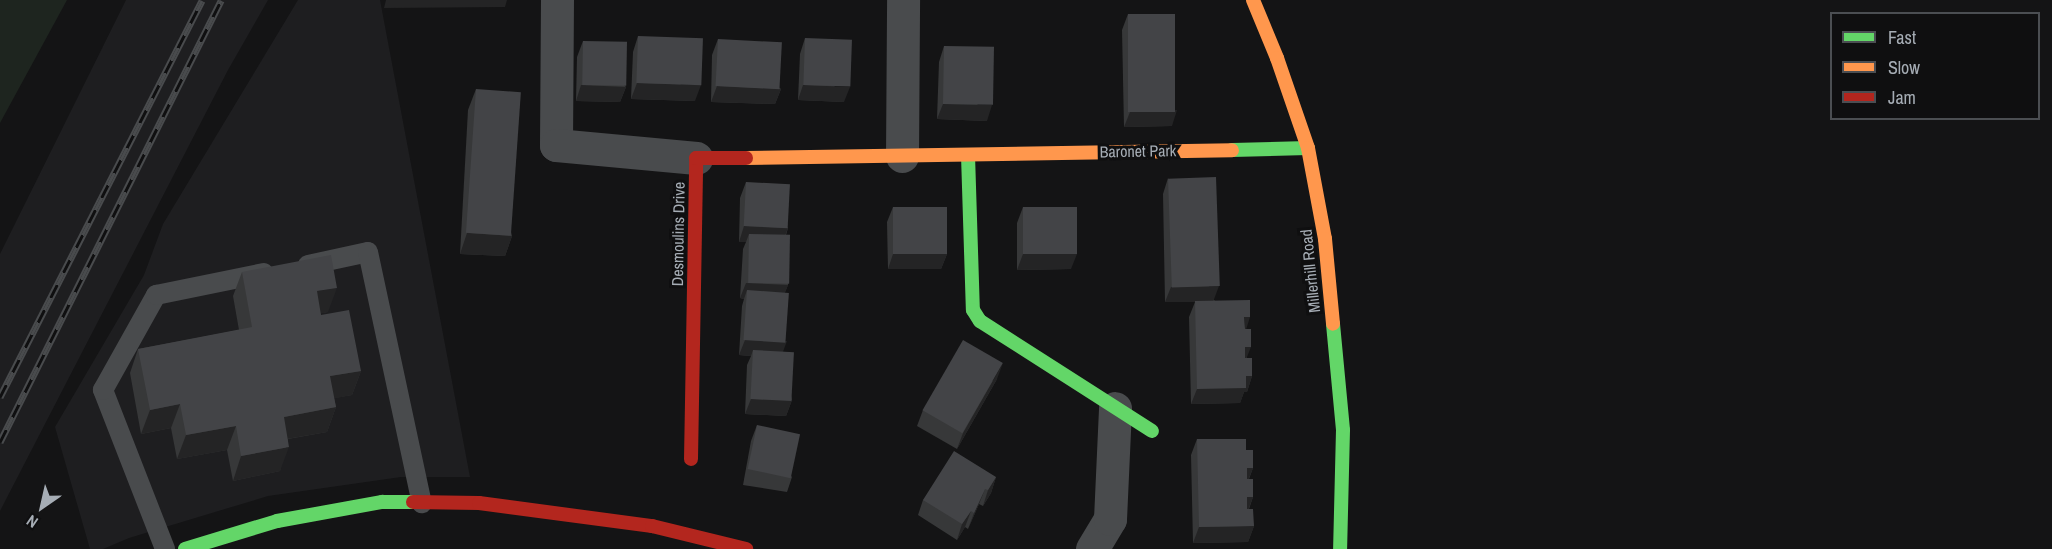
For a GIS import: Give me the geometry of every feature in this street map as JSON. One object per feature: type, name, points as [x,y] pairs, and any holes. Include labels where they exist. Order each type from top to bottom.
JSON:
[{"type":"street","points":[[556,0],[556,145],[696,158]]},
{"type":"street","points":[[902,156],[903,0]]},
{"type":"street","name":"Millerhill Road","points":[[1253,0],[1277,58],[1308,148],[1324,239],[1343,430],[1340,549]]},
{"type":"street","name":"Baronet Park","points":[[696,158],[844,158],[1308,148]]},
{"type":"street","points":[[968,155],[972,310],[980,321],[1152,431]]},
{"type":"street","name":"Desmoulins Drive","points":[[692,459],[696,158]]},
{"type":"street","points":[[1092,549],[1110,519],[1115,408]]},
{"type":"street","points":[[203,546],[277,521],[382,502],[479,503],[652,526],[746,549]]},
{"type":"lane","points":[[165,549],[103,390],[156,295],[368,252],[422,503]]},
{"type":"shaded area","points":[[0,0],[67,0],[0,123]]},
{"type":"shaded area","points":[[126,0],[268,0],[228,70],[0,511],[0,254]]},
{"type":"shaded area","points":[[298,0],[380,0],[470,477],[401,477],[268,496],[129,538],[103,549],[90,549],[55,427],[144,275],[163,224]]},
{"type":"building","points":[[1128,14],[1175,14],[1175,112],[1128,112]]},
{"type":"building","points":[[638,36],[703,38],[701,85],[636,83]]},
{"type":"building","points":[[805,38],[852,40],[850,87],[803,85]]},
{"type":"building","points":[[718,39],[782,42],[779,89],[716,86]]},
{"type":"building","points":[[583,41],[627,42],[626,86],[582,85]]},
{"type":"building","points":[[944,46],[994,47],[993,105],[943,104]]},
{"type":"building","points":[[476,89],[521,92],[511,236],[466,233]]},
{"type":"building","points":[[1216,177],[1220,286],[1172,288],[1168,179]]},
{"type":"building","points":[[746,182],[790,184],[788,228],[744,226]]},
{"type":"building","points":[[893,207],[947,207],[947,254],[893,254]]},
{"type":"building","points":[[1023,207],[1077,207],[1077,254],[1023,254]]},
{"type":"building","points":[[749,234],[790,235],[789,284],[748,283]]},
{"type":"building","points":[[331,255],[337,288],[317,291],[321,315],[349,310],[361,371],[330,376],[336,407],[284,417],[289,447],[241,456],[236,426],[186,435],[180,404],[150,410],[138,349],[252,327],[242,272]]},
{"type":"building","points":[[747,290],[789,293],[785,343],[744,340]]},
{"type":"building","points":[[1250,300],[1250,317],[1244,317],[1245,329],[1251,329],[1251,347],[1245,347],[1245,358],[1252,358],[1252,376],[1246,376],[1246,388],[1197,389],[1195,301]]},
{"type":"building","points":[[963,340],[1003,363],[962,433],[922,410]]},
{"type":"building","points":[[753,350],[794,352],[791,401],[750,399]]},
{"type":"building","points":[[757,425],[800,434],[791,478],[748,469]]},
{"type":"building","points":[[1197,439],[1246,439],[1246,450],[1253,450],[1253,468],[1247,468],[1247,479],[1253,479],[1253,497],[1247,497],[1247,509],[1253,509],[1254,526],[1199,527]]},
{"type":"building","points":[[954,451],[996,477],[988,490],[985,489],[974,513],[971,511],[962,524],[923,500]]},
{"type":"railway","points":[[0,397],[202,0]]},
{"type":"railway","points":[[0,442],[221,0]]},
{"type":"traffic: fast","points":[[1232,150],[1308,148]]},
{"type":"traffic: fast","points":[[968,155],[973,310],[980,321],[1152,431]]},
{"type":"traffic: fast","points":[[1333,324],[1343,430],[1340,549]]},
{"type":"traffic: fast","points":[[185,549],[277,521],[382,502],[413,502]]},
{"type":"traffic: slow","points":[[1253,0],[1277,58],[1308,148],[1325,239],[1333,324]]},
{"type":"traffic: slow","points":[[746,158],[1232,150]]},
{"type":"traffic: jam","points":[[691,459],[696,158],[746,158]]},
{"type":"traffic: jam","points":[[413,502],[479,503],[652,526],[746,549]]}]
